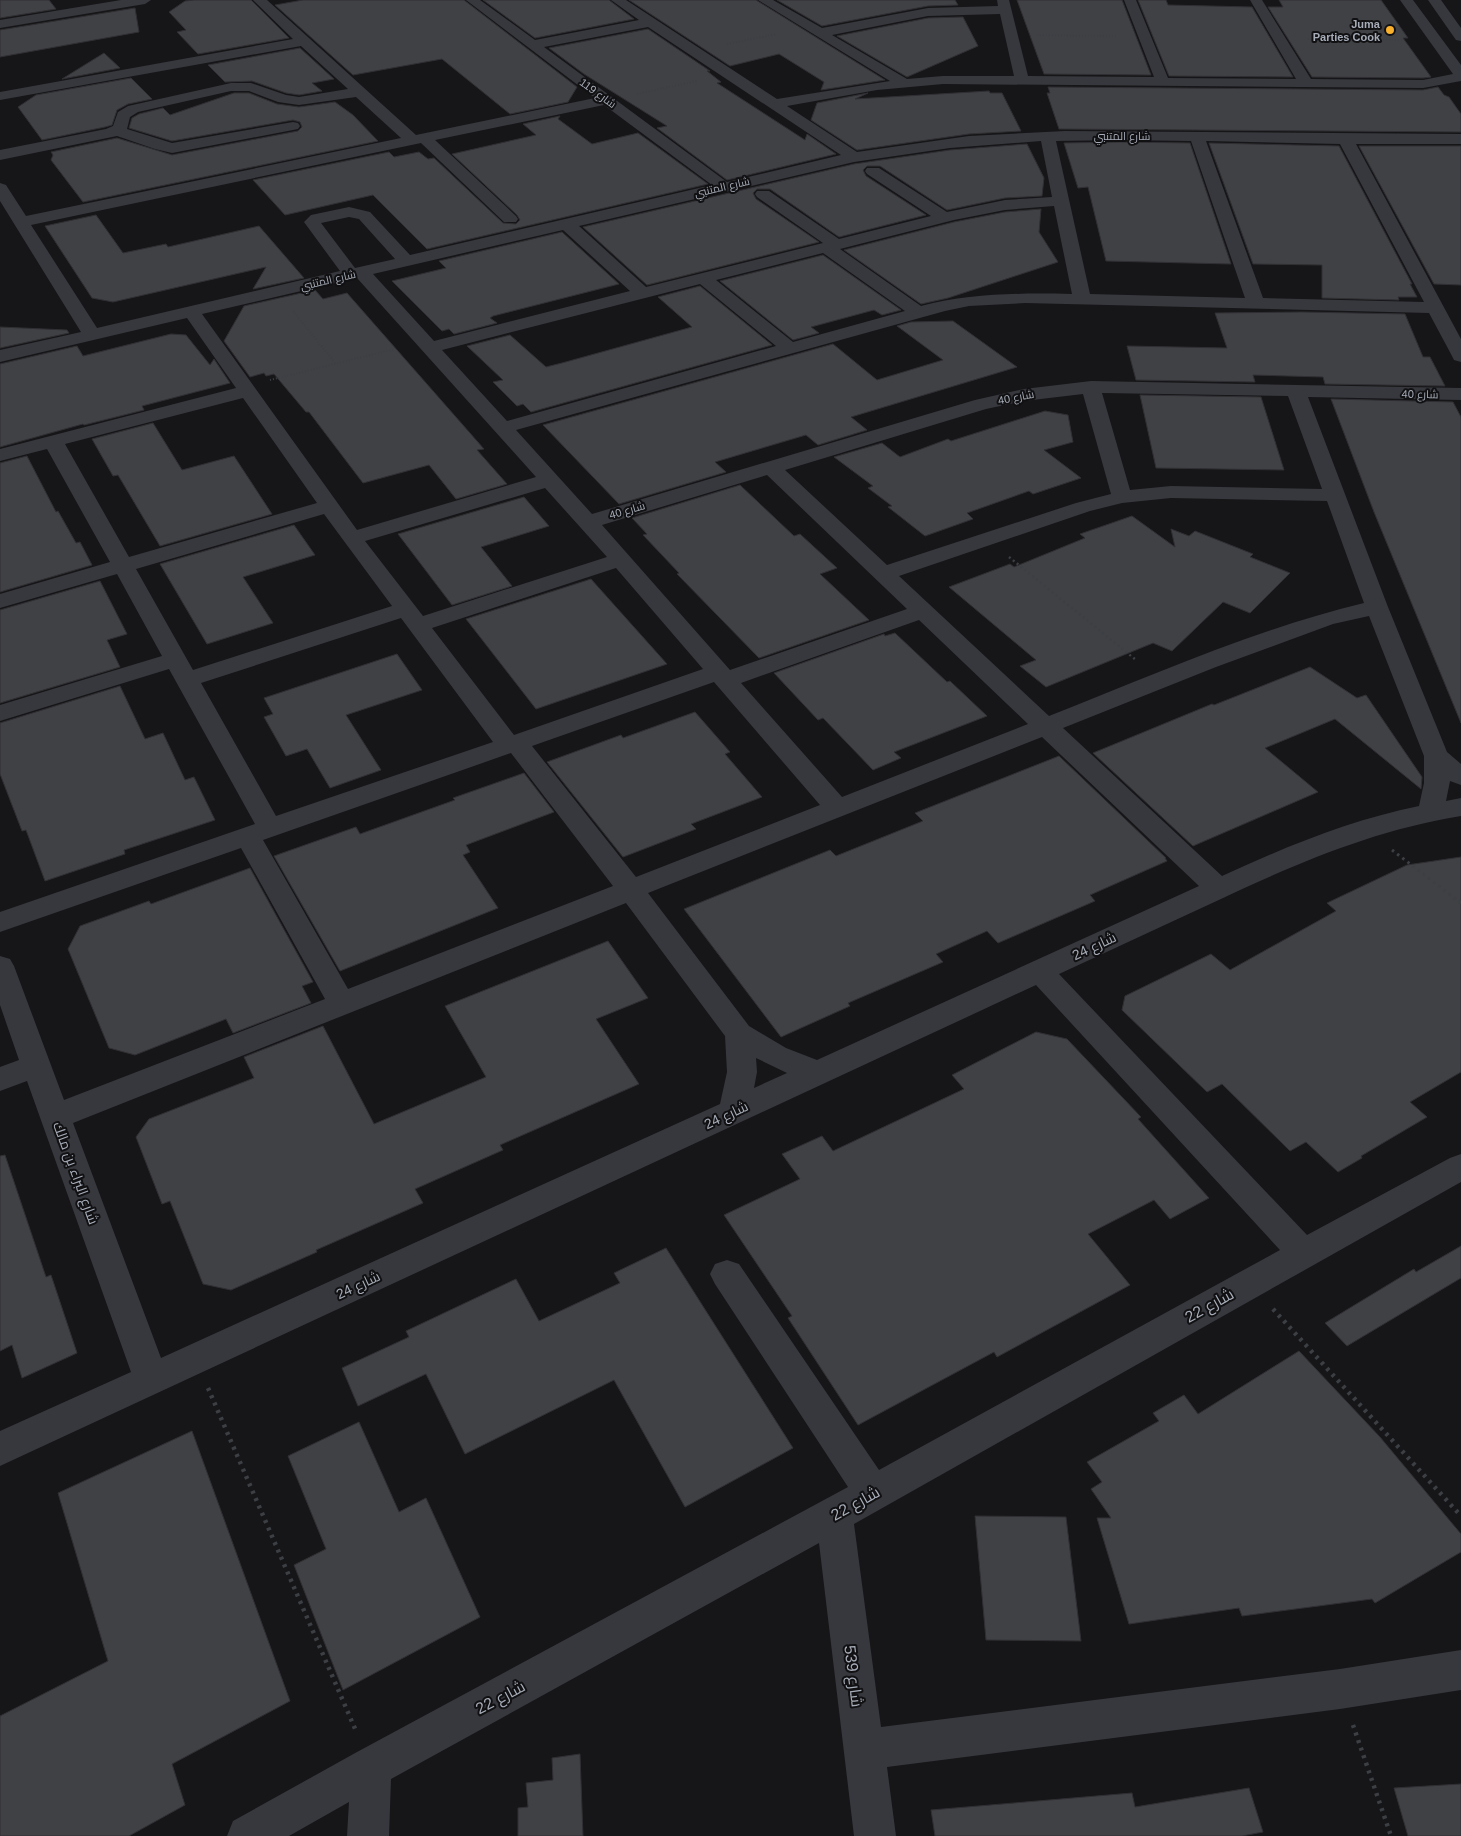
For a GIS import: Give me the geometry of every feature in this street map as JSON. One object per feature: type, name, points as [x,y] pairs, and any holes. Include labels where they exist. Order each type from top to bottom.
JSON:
[{"type":"street","points":[[0,24],[127,1],[146,0]]},
{"type":"street","points":[[259,0],[360,92],[418,139],[510,219]]},
{"type":"street","name":"شارع 119","points":[[472,0],[724,187]]},
{"type":"street","points":[[617,0],[854,157]]},
{"type":"street","points":[[768,2],[794,0]]},
{"type":"street","points":[[1130,0],[1162,82]]},
{"type":"street","points":[[1256,0],[1306,83]]},
{"type":"street","points":[[774,104],[904,83],[943,80],[1423,84],[1445,81],[1461,75],[1406,0]]},
{"type":"street","points":[[1434,0],[1461,37]]},
{"type":"street","points":[[768,2],[904,83]]},
{"type":"street","points":[[819,32],[928,12],[1004,5],[1022,80]]},
{"type":"street","points":[[533,45],[651,22]]},
{"type":"street","points":[[0,96],[304,41]]},
{"type":"street","points":[[158,68],[188,96]]},
{"type":"street","points":[[1423,84],[1461,90]]},
{"type":"street","points":[[0,156],[116,130],[120,128],[123,115],[133,109],[188,96],[242,87],[258,89],[283,99],[299,101],[360,92]]},
{"type":"street","points":[[21,222],[607,100]]},
{"type":"street","points":[[116,130],[160,146],[172,148],[293,126]]},
{"type":"street","points":[[1048,137],[1082,300]]},
{"type":"street","name":"شارع المتنبي","points":[[0,356],[854,157],[927,145],[1048,137],[1460,139]]},
{"type":"street","points":[[1197,137],[1256,304]]},
{"type":"street","points":[[1345,138],[1461,356]]},
{"type":"street","points":[[872,171],[944,217]]},
{"type":"street","points":[[0,188],[92,335]]},
{"type":"street","points":[[763,194],[919,313]]},
{"type":"street","points":[[426,345],[944,217],[1005,205],[1062,201]]},
{"type":"street","points":[[406,261],[364,214],[349,212],[317,218],[312,222],[356,273],[426,345],[588,522],[838,808]]},
{"type":"street","points":[[567,224],[642,293]]},
{"type":"street","points":[[703,278],[791,349]]},
{"type":"street","points":[[502,428],[919,313],[969,301],[996,298],[1436,308]]},
{"type":"street","points":[[191,311],[352,538],[512,744],[631,890],[739,1034],[776,1056],[818,1073]]},
{"type":"street","points":[[1091,387],[1122,496]]},
{"type":"street","name":"شارع 40","points":[[588,522],[1003,399],[1046,391],[1091,387],[1461,394]]},
{"type":"street","points":[[0,455],[247,389]]},
{"type":"street","points":[[1296,391],[1377,607],[1436,756],[1437,783],[1431,811]]},
{"type":"street","points":[[53,441],[187,680],[342,1004]]},
{"type":"street","points":[[771,468],[1218,888]]},
{"type":"street","points":[[352,538],[549,480]]},
{"type":"street","points":[[883,574],[1083,507],[1122,496],[1171,492],[1335,495]]},
{"type":"street","points":[[0,601],[329,506]]},
{"type":"street","points":[[187,680],[620,560]]},
{"type":"street","points":[[55,1117],[1044,726],[1287,632],[1326,619],[1377,607]]},
{"type":"street","points":[[0,922],[512,744],[922,611]]},
{"type":"street","points":[[0,713],[175,659]]},
{"type":"street","points":[[1436,756],[1461,777]]},
{"type":"street","name":"شارع 24","points":[[0,1449],[1290,856],[1365,828],[1431,811],[1461,806]]},
{"type":"street","name":"شارع البراء بن مالك","points":[[0,966],[152,1379]]},
{"type":"street","points":[[1040,971],[1303,1253]]},
{"type":"street","points":[[734,1111],[742,1072],[739,1034]]},
{"type":"street","points":[[0,1079],[36,1066]]},
{"type":"street","name":"شارع 22","points":[[248,1836],[371,1766],[834,1515],[1461,1167]]},
{"type":"street","points":[[727,1274],[873,1493]]},
{"type":"street","name":"شارع 539","points":[[834,1515],[875,1836]]},
{"type":"street","points":[[864,1750],[1340,1689],[1461,1670]]},
{"type":"street","points":[[368,1836],[371,1766]]},
{"type":"path","points":[[694,51],[777,34]]},
{"type":"path","points":[[1012,34],[1144,36]]},
{"type":"path","points":[[1280,39],[1403,40]]},
{"type":"path","points":[[607,100],[730,74]]},
{"type":"path","points":[[276,292],[336,364]]},
{"type":"path","points":[[247,389],[336,364],[426,345]]},
{"type":"path","points":[[988,539],[1161,681]]},
{"type":"path","points":[[1365,828],[1461,903]]},
{"type":"path","points":[[1249,1283],[1461,1516]]},
{"type":"path","points":[[196,1359],[371,1766]]},
{"type":"path","points":[[1340,1689],[1391,1836]]},
{"type":"building","points":[[0,0],[49,0],[56,9],[0,18]]},
{"type":"building","points":[[251,0],[289,38],[198,54],[177,32],[186,30],[169,12],[185,1]]},
{"type":"building","points":[[303,0],[464,0],[577,87],[568,102],[510,114],[442,59],[353,75],[275,5]]},
{"type":"building","points":[[483,0],[609,0],[634,19],[535,38]]},
{"type":"building","points":[[629,0],[756,0],[885,80],[821,90],[824,82],[779,54],[730,66]]},
{"type":"building","points":[[777,0],[955,0],[958,5],[928,6],[822,26]]},
{"type":"building","points":[[1017,0],[1122,0],[1151,75],[1044,74]]},
{"type":"building","points":[[1138,0],[1166,0],[1168,5],[1252,7],[1293,77],[1169,76]]},
{"type":"building","points":[[1279,0],[1381,0],[1408,38],[1403,38],[1431,77],[1312,77],[1268,7],[1283,7]]},
{"type":"building","points":[[135,8],[139,32],[0,57],[0,30]]},
{"type":"building","points":[[963,17],[978,46],[907,77],[837,36],[928,18]]},
{"type":"building","points":[[648,29],[710,71],[707,71],[721,82],[717,83],[805,140],[807,134],[836,154],[727,180],[657,128],[667,126],[584,74],[549,48]]},
{"type":"building","points":[[300,48],[334,79],[312,83],[322,91],[299,95],[286,93],[252,81],[225,82],[208,65]]},
{"type":"building","points":[[104,53],[120,68],[62,79]]},
{"type":"building","points":[[131,78],[152,99],[128,104],[117,110],[112,125],[105,127],[42,140],[18,107],[36,95]]},
{"type":"building","points":[[1048,87],[1423,90],[1438,87],[1444,95],[1449,97],[1461,114],[1461,132],[1059,129],[1047,93],[1050,93]]},
{"type":"building","points":[[989,91],[990,93],[1002,93],[1021,131],[969,134],[857,150],[811,120],[817,103],[868,93],[855,99]]},
{"type":"building","points":[[234,93],[249,93],[277,104],[299,107],[335,102],[353,115],[378,141],[83,202],[51,160],[53,155],[51,152],[117,138],[172,155],[298,131],[302,127],[300,122],[293,120],[172,141],[129,128],[132,118],[139,114],[163,108],[170,115]]},
{"type":"building","points":[[560,116],[558,119],[592,144],[638,133],[708,184],[427,249],[373,195],[285,215],[253,180],[389,152],[394,157],[419,152],[428,159],[434,158],[503,223],[516,224],[520,220],[517,215],[452,154],[536,135],[523,124]]},
{"type":"building","points":[[1064,143],[1190,143],[1231,264],[1106,261],[1088,187],[1078,188]]},
{"type":"building","points":[[1209,143],[1339,146],[1412,284],[1410,284],[1417,297],[1398,297],[1399,300],[1322,298],[1322,265],[1253,264]]},
{"type":"building","points":[[1027,144],[1044,178],[1042,196],[1005,198],[947,210],[880,166],[867,166],[863,170],[866,176],[926,215],[839,237],[770,189],[757,189],[753,193],[756,199],[819,242],[647,285],[583,227],[854,164],[950,150]]},
{"type":"building","points":[[1359,146],[1461,146],[1461,285],[1434,284]]},
{"type":"building","points":[[1041,209],[1039,232],[1058,262],[948,298],[921,304],[844,250],[954,222],[1005,212]]},
{"type":"building","points":[[96,215],[123,253],[166,244],[168,247],[259,226],[304,278],[253,289],[266,267],[113,302],[92,298],[45,226]]},
{"type":"building","points":[[562,232],[619,284],[493,316],[490,318],[497,323],[454,334],[449,329],[442,331],[392,281],[446,268],[439,261]]},
{"type":"building","points":[[823,255],[901,310],[882,315],[874,310],[811,327],[819,333],[793,340],[720,281]]},
{"type":"building","points":[[700,286],[772,345],[531,412],[523,404],[517,406],[493,382],[503,380],[467,346],[510,335],[546,367],[562,363],[692,327],[658,297]]},
{"type":"building","points":[[315,290],[323,299],[347,293],[484,449],[477,450],[507,484],[456,499],[429,465],[363,483],[309,412],[306,412],[274,374],[266,376],[264,373],[250,377],[224,341],[244,306]]},
{"type":"building","points":[[1215,313],[1405,314],[1423,357],[1430,357],[1445,386],[1325,384],[1323,377],[1253,375],[1255,382],[1136,380],[1127,346],[1227,348]]},
{"type":"building","points":[[953,321],[1017,367],[851,417],[867,430],[818,445],[806,435],[715,462],[726,472],[619,504],[543,425],[833,344],[877,380],[943,360],[897,326],[911,322]]},
{"type":"building","points":[[0,327],[67,330],[69,333],[0,348]]},
{"type":"building","points":[[171,334],[186,335],[210,365],[214,359],[230,383],[142,406],[144,410],[83,424],[0,447],[0,364],[77,346],[83,356]]},
{"type":"building","points":[[1140,395],[1261,397],[1284,470],[1156,468]]},
{"type":"building","points":[[1331,399],[1453,402],[1461,417],[1461,723],[1374,512]]},
{"type":"building","points":[[1045,411],[1068,415],[1073,442],[1044,450],[1081,478],[1033,494],[1029,491],[967,513],[973,519],[925,536],[888,507],[892,506],[868,488],[873,486],[834,457],[882,443],[900,457],[948,439],[951,441]]},
{"type":"building","points":[[153,423],[182,470],[234,456],[272,514],[160,546],[118,475],[113,476],[92,439]]},
{"type":"building","points":[[27,456],[56,512],[58,511],[76,543],[80,542],[92,565],[0,592],[0,463]]},
{"type":"building","points":[[740,485],[794,536],[800,534],[837,568],[820,574],[869,620],[759,658],[677,574],[679,573],[643,535],[647,534],[632,518]]},
{"type":"building","points":[[524,497],[549,526],[481,547],[512,586],[452,605],[398,534]]},
{"type":"building","points":[[1132,516],[1175,547],[1171,529],[1189,536],[1195,531],[1253,554],[1250,557],[1290,573],[1250,613],[1223,602],[1172,651],[1153,643],[1046,687],[1020,666],[1036,660],[949,587],[1010,564],[1014,567],[1085,538],[1080,534]]},
{"type":"building","points":[[294,525],[315,555],[243,577],[273,623],[207,644],[160,564]]},
{"type":"building","points":[[591,579],[667,664],[536,709],[466,619]]},
{"type":"building","points":[[100,581],[127,634],[107,640],[120,667],[0,703],[0,610]]},
{"type":"building","points":[[895,633],[947,682],[950,681],[987,716],[894,752],[901,758],[873,770],[823,718],[818,720],[774,673],[884,634],[885,636]]},
{"type":"building","points":[[397,654],[422,690],[346,715],[381,770],[330,788],[307,749],[286,756],[264,717],[273,714],[264,698]]},
{"type":"building","points":[[1310,667],[1357,698],[1366,695],[1422,777],[1421,789],[1335,719],[1265,748],[1318,792],[1193,846],[1093,753],[1212,704],[1214,705]]},
{"type":"building","points":[[120,686],[145,739],[163,733],[185,780],[194,777],[215,820],[124,850],[125,854],[45,881],[26,830],[22,831],[0,774],[0,723]]},
{"type":"building","points":[[695,712],[730,752],[725,754],[762,797],[691,824],[696,829],[623,857],[547,762],[621,735],[623,738]]},
{"type":"building","points":[[1059,756],[1167,861],[1090,895],[1095,901],[998,943],[987,931],[936,954],[943,962],[848,1003],[850,1006],[781,1037],[684,909],[830,850],[836,856],[923,821],[915,813]]},
{"type":"building","points":[[524,773],[554,812],[466,845],[470,852],[463,855],[498,908],[340,971],[274,856],[356,827],[360,834]]},
{"type":"building","points":[[1461,857],[1461,1072],[1410,1102],[1427,1117],[1361,1156],[1362,1158],[1338,1172],[1306,1142],[1290,1151],[1222,1084],[1207,1092],[1122,1010],[1125,996],[1211,954],[1230,970],[1336,911],[1327,903],[1407,865]]},
{"type":"building","points":[[250,868],[313,982],[302,986],[311,1003],[233,1033],[226,1019],[135,1055],[109,1048],[68,949],[80,926],[149,901],[151,904]]},
{"type":"building","points":[[608,941],[648,998],[596,1019],[639,1084],[500,1145],[503,1150],[415,1189],[423,1203],[316,1250],[317,1252],[231,1290],[203,1284],[170,1201],[162,1204],[136,1137],[149,1119],[254,1078],[244,1057],[323,1026],[374,1124],[486,1077],[445,1006]]},
{"type":"building","points":[[1036,1032],[1067,1039],[1141,1117],[1138,1119],[1209,1198],[1170,1219],[1154,1200],[1088,1234],[1130,1285],[997,1357],[994,1352],[858,1425],[788,1318],[792,1316],[724,1215],[800,1179],[782,1154],[822,1136],[833,1151],[964,1089],[952,1075]]},
{"type":"building","points":[[5,1155],[46,1277],[51,1275],[77,1353],[22,1378],[12,1345],[0,1351],[0,1156]]},
{"type":"building","points":[[1461,1246],[1461,1278],[1347,1346],[1325,1323],[1414,1269],[1416,1272]]},
{"type":"building","points":[[666,1248],[793,1448],[685,1507],[614,1380],[465,1454],[426,1374],[358,1406],[342,1368],[409,1337],[406,1331],[516,1279],[539,1321],[620,1283],[614,1273]]},
{"type":"building","points":[[1299,1351],[1380,1437],[1461,1534],[1461,1552],[1375,1603],[1372,1599],[1242,1616],[1239,1608],[1129,1624],[1097,1518],[1111,1518],[1091,1489],[1102,1482],[1087,1462],[1159,1421],[1153,1413],[1184,1395],[1198,1414]]},
{"type":"building","points":[[359,1422],[399,1512],[426,1498],[480,1617],[343,1690],[294,1565],[326,1549],[288,1456]]},
{"type":"building","points":[[192,1431],[290,1701],[172,1764],[185,1805],[129,1836],[0,1836],[0,1716],[108,1661],[58,1493]]},
{"type":"building","points":[[975,1516],[1066,1517],[1081,1641],[986,1640]]},
{"type":"building","points":[[580,1754],[583,1836],[518,1836],[518,1808],[528,1807],[526,1783],[553,1780],[552,1758]]},
{"type":"building","points":[[1461,1784],[1461,1836],[1408,1836],[1394,1788]]},
{"type":"building","points":[[1249,1788],[1263,1832],[1242,1836],[935,1836],[931,1810],[1132,1793],[1135,1807]]},
{"type":"place","name":"Juma Parties Cook","points":[[1390,30]]}]
